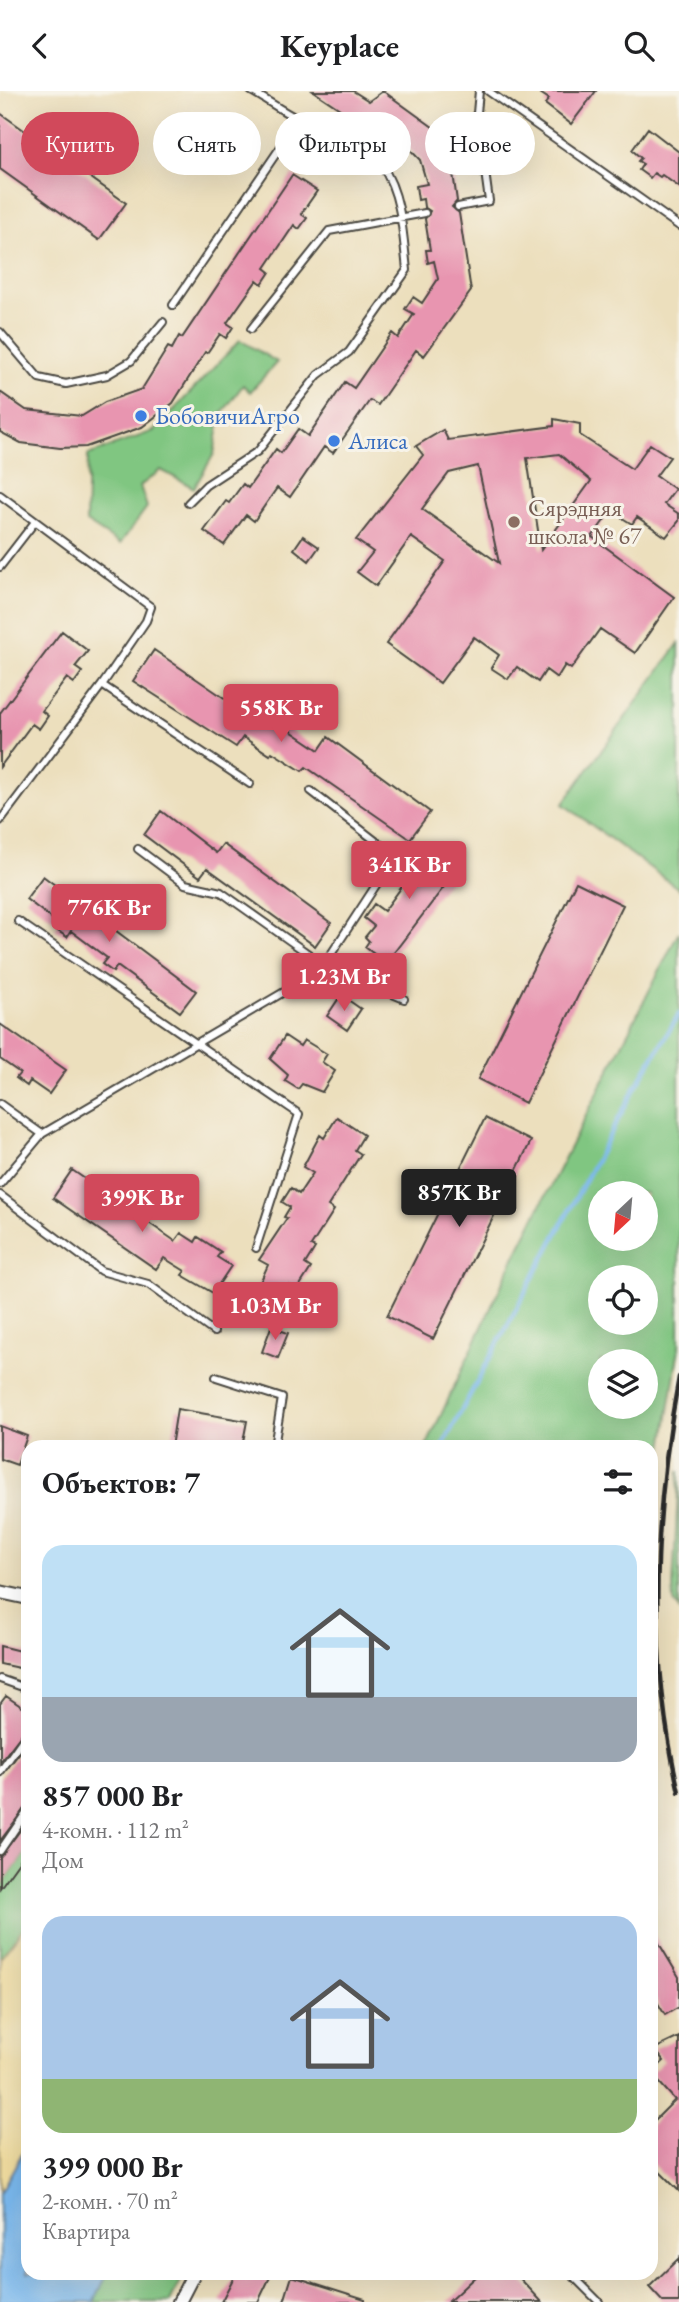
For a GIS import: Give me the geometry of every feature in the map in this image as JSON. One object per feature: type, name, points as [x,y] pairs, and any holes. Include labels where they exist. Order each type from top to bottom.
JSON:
[{"type":"street","points":[[0,1592],[21,1596]]},
{"type":"street","points":[[179,2302],[190,2280]]},
{"type":"lane","points":[[251,91],[286,112]]},
{"type":"lane","points":[[458,207],[489,201],[477,113],[479,91]]},
{"type":"lane","points":[[488,91],[498,94],[679,226]]},
{"type":"lane","points":[[173,305],[275,155]]},
{"type":"lane","points":[[188,503],[206,485],[258,451],[318,375],[349,352],[407,270],[401,218],[387,175]]},
{"type":"lane","points":[[251,329],[329,231],[425,213]]},
{"type":"lane","points":[[0,332],[39,378],[66,384],[107,375],[131,361],[163,322]]},
{"type":"lane","points":[[0,495],[150,607],[146,621],[102,685],[0,821]]},
{"type":"lane","points":[[0,567],[34,523]]},
{"type":"lane","points":[[102,685],[250,785]]},
{"type":"lane","points":[[0,1184],[42,1135],[317,972],[324,964],[395,856],[311,791]]},
{"type":"lane","points":[[138,849],[185,884],[221,893],[324,964],[404,999]]},
{"type":"lane","points":[[18,921],[194,1045],[299,1114],[256,1248]]},
{"type":"lane","points":[[0,1104],[42,1135]]},
{"type":"lane","points":[[0,1195],[101,1271],[148,1284],[214,1332]]},
{"type":"lane","points":[[216,1377],[282,1398],[275,1440]]},
{"type":"lane","points":[[0,1688],[2,1680],[21,1687]]},
{"type":"lane","points":[[0,1772],[21,1742]]},
{"type":"lane","points":[[0,1851],[21,1820]]},
{"type":"lane","points":[[577,2280],[599,2302]]},
{"type":"green space","points":[[240,340],[277,362],[250,392],[243,385],[221,415],[214,454],[194,488],[161,470],[140,486],[147,507],[120,544],[86,522],[88,455],[154,431]]},
{"type":"green space","points":[[679,643],[679,889],[563,804]]},
{"type":"green space","points":[[679,932],[679,1347],[658,1479],[658,1440],[429,1440],[515,1256]]},
{"type":"green space","points":[[679,1471],[679,1610],[674,1602],[673,1587]]},
{"type":"green space","points":[[21,1859],[21,2280],[181,2280],[170,2302],[0,2302],[0,1888]]},
{"type":"sand","points":[[21,1931],[21,2156],[0,2193],[0,1958]]},
{"type":"water","points":[[21,2156],[21,2280],[105,2280],[94,2302],[0,2302],[0,2193]]},
{"type":"building","points":[[313,91],[353,91],[369,101],[383,91],[425,121],[425,175],[453,175],[457,201],[452,207],[459,213],[471,291],[424,356],[416,350],[378,405],[370,400],[333,453],[324,447],[290,497],[277,488],[254,521],[246,515],[224,545],[204,531],[226,501],[229,503],[243,484],[248,488],[276,449],[281,453],[298,429],[308,436],[345,382],[354,388],[392,333],[398,338],[414,314],[405,309],[413,297],[422,303],[438,279],[434,261],[428,263],[426,250],[430,250],[425,219],[430,211],[424,207],[423,199],[418,200],[416,186],[427,184],[420,160],[411,150],[411,112],[344,112]]},
{"type":"building","points":[[537,91],[596,91],[571,124],[545,104],[549,99]]},
{"type":"building","points":[[0,113],[21,128],[21,175],[87,175],[126,203],[99,240],[0,169]]},
{"type":"building","points":[[648,128],[679,152],[679,187],[662,175],[660,177],[654,173],[650,178],[639,170],[643,164],[638,161],[641,158],[632,150]]},
{"type":"building","points":[[292,175],[317,191],[301,214],[307,218],[299,229],[294,225],[265,268],[270,272],[262,284],[257,280],[227,323],[233,327],[226,338],[220,334],[207,353],[205,352],[173,403],[142,427],[86,447],[60,448],[21,443],[0,432],[0,392],[26,410],[82,416],[105,402],[142,389],[168,347],[172,349],[179,336],[182,338]]},
{"type":"building","points":[[554,419],[580,424],[580,435],[632,469],[650,444],[670,457],[656,476],[675,489],[664,504],[679,514],[679,521],[666,537],[637,517],[632,524],[611,511],[592,537],[674,597],[635,653],[600,629],[571,669],[565,665],[557,678],[546,670],[538,682],[517,667],[508,679],[491,668],[499,655],[474,637],[440,683],[386,644],[445,561],[411,537],[376,586],[357,572],[373,552],[356,540],[423,455],[416,446],[443,430],[448,440],[554,426]],"holes":[[[559,454],[591,481],[541,550],[527,458]],[[478,466],[499,563],[422,509],[449,473]]]},
{"type":"building","points":[[303,536],[319,547],[309,561],[294,549]]},
{"type":"building","points":[[62,631],[88,651],[75,667],[82,672],[74,683],[67,678],[42,711],[48,716],[39,729],[32,724],[0,767],[0,713]]},
{"type":"building","points":[[154,650],[255,719],[261,711],[319,750],[328,737],[430,812],[410,839],[306,767],[302,771],[272,752],[270,755],[243,737],[236,747],[133,681]]},
{"type":"building","points":[[161,811],[216,853],[223,844],[331,923],[315,946],[207,868],[200,877],[144,835]]},
{"type":"building","points":[[419,845],[432,854],[435,849],[459,867],[386,963],[365,947],[369,941],[365,937],[374,926],[364,918],[374,904],[384,911],[409,877],[400,870]]},
{"type":"building","points":[[43,876],[196,991],[180,1012],[117,966],[113,972],[102,964],[107,958],[71,931],[67,937],[55,929],[59,924],[26,899]]},
{"type":"building","points":[[576,882],[623,905],[525,1103],[478,1079]]},
{"type":"building","points":[[341,995],[361,1009],[347,1030],[327,1016]]},
{"type":"building","points":[[0,1024],[66,1070],[49,1094],[30,1081],[27,1086],[16,1078],[20,1073],[0,1059]]},
{"type":"building","points":[[285,1036],[300,1046],[304,1040],[327,1054],[322,1062],[335,1071],[322,1092],[302,1084],[298,1089],[285,1081],[288,1075],[270,1059]]},
{"type":"building","points":[[337,1117],[364,1135],[355,1150],[361,1154],[328,1206],[334,1210],[311,1246],[315,1248],[305,1264],[311,1268],[297,1290],[289,1285],[280,1299],[259,1285],[268,1265],[259,1260],[287,1218],[284,1217],[290,1207],[282,1202],[291,1188],[299,1194],[313,1173],[303,1167],[320,1135],[324,1138]]},
{"type":"building","points":[[485,1118],[531,1141],[433,1339],[387,1316]]},
{"type":"building","points":[[72,1170],[175,1241],[181,1233],[195,1242],[198,1237],[221,1252],[217,1257],[231,1266],[213,1293],[182,1275],[185,1271],[164,1258],[156,1269],[53,1198]]},
{"type":"building","points":[[271,1327],[288,1333],[278,1358],[262,1352]]},
{"type":"building","points":[[177,1409],[247,1421],[243,1440],[172,1440]]},
{"type":"building","points":[[0,1426],[27,1436],[26,1440],[21,1440],[21,1453],[17,1465],[0,1459]]},
{"type":"building","points":[[0,1646],[21,1651],[21,1668],[0,1664]]},
{"type":"building","points":[[6,1696],[21,1706],[21,1735],[0,1762],[0,1704]]},
{"type":"building","points":[[21,1751],[21,1813],[0,1841],[0,1778]]},
{"type":"building","points":[[21,1829],[21,1859],[0,1888],[0,1857]]},
{"type":"building","points":[[658,1942],[679,1977],[679,2007],[665,2015],[658,2004]]},
{"type":"building","points":[[679,2037],[679,2191],[658,2170],[658,2117],[675,2100],[658,2081],[658,2067],[664,2061],[658,2054],[658,2047]]},
{"type":"building","points":[[679,2258],[679,2302],[663,2302],[649,2287]]},
{"type":"building","points":[[232,2280],[269,2280],[258,2302],[221,2302]]},
{"type":"building","points":[[291,2280],[305,2280],[365,2299],[365,2302],[284,2302]]},
{"type":"building","points":[[472,2280],[522,2280],[542,2302],[448,2302]]},
{"type":"waterway","points":[[446,1440],[634,1090],[679,1014]]},
{"type":"railway","points":[[658,1559],[670,1429],[679,1377]]},
{"type":"railway","points":[[658,1637],[662,1689],[679,1792]]},
{"type":"place","name":"БобовичиАгро","points":[[141,416]]},
{"type":"place","name":"Алиса","points":[[334,441]]},
{"type":"place","name":"Сярэдняя школа № 67","points":[[514,522]]}]
